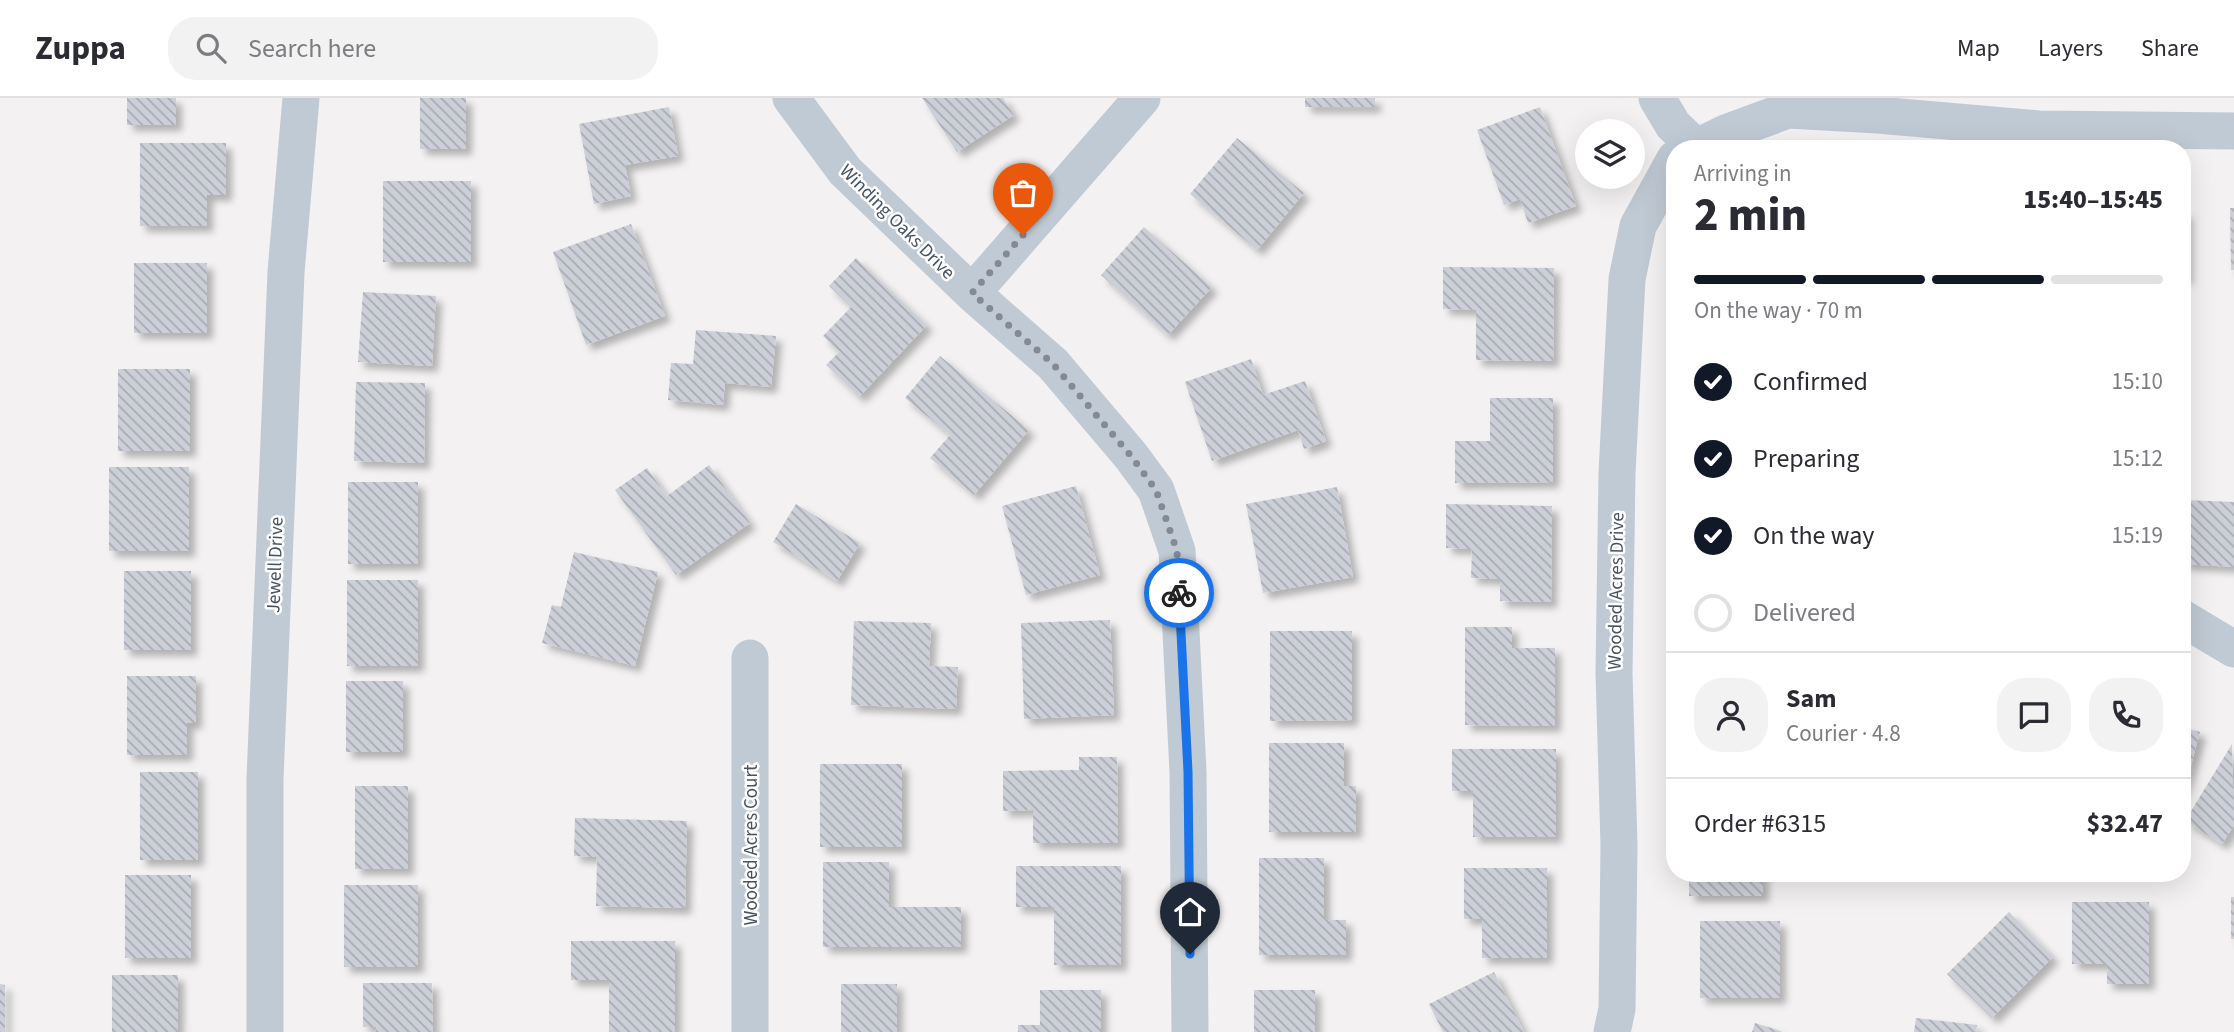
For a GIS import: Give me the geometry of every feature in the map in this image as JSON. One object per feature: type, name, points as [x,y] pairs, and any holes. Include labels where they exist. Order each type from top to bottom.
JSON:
[{"type":"street","name":"Jewell Drive","points":[[265,1032],[265,778],[286,272],[301,98]]},
{"type":"street","name":"Winding Oaks Drive","points":[[791,98],[845,171],[972,293],[1053,364],[1131,456],[1156,490],[1177,551],[1188,772],[1190,1032]]},
{"type":"street","points":[[972,293],[1142,98]]},
{"type":"street","points":[[1657,98],[1681,140]]},
{"type":"street","points":[[1712,140],[1788,110],[2039,129],[2234,131]]},
{"type":"street","name":"Wooded Acres Drive","points":[[1612,1032],[1617,1009],[1619,845],[1614,673],[1616,473],[1627,279],[1638,226],[1666,185]]},
{"type":"street","points":[[2191,623],[2234,649]]},
{"type":"street","name":"Wooded Acres Court","points":[[750,659],[750,1032]]},
{"type":"building","points":[[127,98],[176,98],[176,125],[127,125]]},
{"type":"building","points":[[420,98],[466,98],[466,149],[420,149]]},
{"type":"building","points":[[922,98],[1003,98],[1014,115],[957,152]]},
{"type":"building","points":[[1305,98],[1375,98],[1375,107],[1305,107]]},
{"type":"building","points":[[669,107],[678,156],[625,165],[631,196],[594,204],[579,124]]},
{"type":"building","points":[[1540,107],[1576,206],[1528,223],[1520,199],[1504,205],[1477,130]]},
{"type":"building","points":[[1237,138],[1304,193],[1257,250],[1190,194]]},
{"type":"building","points":[[140,143],[226,143],[226,195],[207,195],[207,226],[140,226]]},
{"type":"building","points":[[383,181],[471,181],[471,262],[383,262]]},
{"type":"building","points":[[2230,208],[2234,208],[2234,270],[2231,270]]},
{"type":"building","points":[[631,224],[665,316],[586,345],[553,252]]},
{"type":"building","points":[[1144,227],[1212,287],[1168,335],[1101,275]]},
{"type":"building","points":[[856,258],[927,325],[859,397],[826,365],[839,352],[823,336],[851,307],[829,286]]},
{"type":"building","points":[[134,263],[207,263],[207,333],[134,333]]},
{"type":"building","points":[[1443,267],[1554,268],[1553,361],[1476,360],[1476,310],[1443,309]]},
{"type":"building","points":[[363,292],[436,296],[432,366],[358,362]]},
{"type":"building","points":[[696,330],[776,336],[771,387],[725,383],[723,405],[668,400],[671,363],[693,364]]},
{"type":"building","points":[[940,356],[1029,430],[974,495],[930,458],[950,435],[905,398]]},
{"type":"building","points":[[1251,359],[1263,395],[1305,381],[1326,441],[1304,449],[1298,430],[1212,461],[1185,382]]},
{"type":"building","points":[[118,369],[190,369],[190,451],[118,451]]},
{"type":"building","points":[[356,382],[425,383],[424,463],[354,461]]},
{"type":"building","points":[[1490,398],[1553,398],[1553,482],[1455,483],[1455,441],[1490,441]]},
{"type":"building","points":[[709,465],[750,523],[676,575],[615,490],[647,468],[667,496]]},
{"type":"building","points":[[109,467],[189,467],[189,551],[109,551]]},
{"type":"building","points":[[348,482],[418,482],[418,564],[348,564]]},
{"type":"building","points":[[1076,486],[1100,575],[1026,595],[1002,506]]},
{"type":"building","points":[[1337,487],[1353,577],[1263,593],[1246,504]]},
{"type":"building","points":[[2191,500],[2234,502],[2234,567],[2191,565]]},
{"type":"building","points":[[796,504],[860,543],[837,581],[773,542]]},
{"type":"building","points":[[1446,504],[1552,506],[1551,602],[1500,601],[1500,579],[1471,578],[1472,549],[1446,548]]},
{"type":"building","points":[[574,552],[658,572],[635,666],[542,643],[552,605],[561,607]]},
{"type":"building","points":[[124,571],[191,571],[191,650],[124,650]]},
{"type":"building","points":[[347,580],[418,580],[418,666],[347,666]]},
{"type":"building","points":[[1110,620],[1114,715],[1024,719],[1021,623]]},
{"type":"building","points":[[854,621],[931,623],[929,666],[958,667],[956,709],[851,705]]},
{"type":"building","points":[[1465,627],[1512,627],[1512,648],[1555,648],[1555,726],[1465,725]]},
{"type":"building","points":[[1270,631],[1352,631],[1352,720],[1270,721]]},
{"type":"building","points":[[127,676],[196,676],[196,723],[187,723],[187,755],[127,755]]},
{"type":"building","points":[[346,681],[403,681],[403,752],[346,752]]},
{"type":"building","points":[[2191,730],[2200,732],[2191,765]]},
{"type":"building","points":[[1269,743],[1344,743],[1344,786],[1356,786],[1356,832],[1269,832]]},
{"type":"building","points":[[2232,744],[2234,825],[2222,844],[2191,825],[2191,811]]},
{"type":"building","points":[[1452,749],[1556,749],[1556,837],[1473,837],[1473,791],[1452,791]]},
{"type":"building","points":[[1079,757],[1117,757],[1118,843],[1033,843],[1033,810],[1003,811],[1003,771],[1079,770]]},
{"type":"building","points":[[820,764],[902,764],[902,847],[820,847]]},
{"type":"building","points":[[140,772],[198,772],[198,860],[140,860]]},
{"type":"building","points":[[355,786],[408,786],[408,869],[355,869]]},
{"type":"building","points":[[575,818],[687,821],[685,908],[596,906],[597,857],[574,856]]},
{"type":"building","points":[[1259,858],[1324,858],[1324,920],[1346,920],[1346,955],[1259,955]]},
{"type":"building","points":[[823,862],[889,862],[889,907],[961,907],[961,947],[823,947]]},
{"type":"building","points":[[1016,866],[1121,866],[1121,965],[1054,965],[1054,907],[1016,907]]},
{"type":"building","points":[[1464,868],[1547,868],[1547,958],[1482,958],[1482,919],[1464,919]]},
{"type":"building","points":[[125,875],[191,875],[191,958],[125,958]]},
{"type":"building","points":[[1689,882],[1763,882],[1763,896],[1689,896]]},
{"type":"building","points":[[344,885],[418,885],[418,967],[344,967]]},
{"type":"building","points":[[2231,897],[2234,897],[2234,939],[2231,939]]},
{"type":"building","points":[[2072,902],[2149,902],[2149,984],[2107,984],[2107,964],[2072,964]]},
{"type":"building","points":[[2009,912],[2053,957],[1992,1018],[1947,974]]},
{"type":"building","points":[[1700,921],[1780,921],[1780,998],[1700,998]]},
{"type":"building","points":[[571,941],[675,941],[675,1032],[609,1032],[609,980],[571,980]]},
{"type":"building","points":[[1494,972],[1524,1032],[1443,1032],[1429,1004]]},
{"type":"building","points":[[112,975],[178,975],[178,1032],[112,1032]]},
{"type":"building","points":[[363,983],[432,983],[433,1032],[376,1032],[376,1027],[363,1027]]},
{"type":"building","points":[[0,984],[5,985],[5,1032],[0,1032]]},
{"type":"building","points":[[841,984],[897,984],[897,1032],[841,1032]]},
{"type":"building","points":[[1040,990],[1101,990],[1101,1032],[1018,1032],[1018,1025],[1040,1025]]},
{"type":"building","points":[[1254,990],[1315,990],[1315,1032],[1254,1032]]},
{"type":"building","points":[[1916,1018],[1977,1025],[1976,1032],[1914,1032]]},
{"type":"building","points":[[1755,1023],[1781,1031],[1781,1032],[1752,1032]]},
{"type":"way so far","points":[[1023,235],[972,293],[1053,364],[1131,456],[1156,490],[1177,551],[1179,593]]},
{"type":"route","points":[[1179,593],[1188,772],[1190,954]]}]
